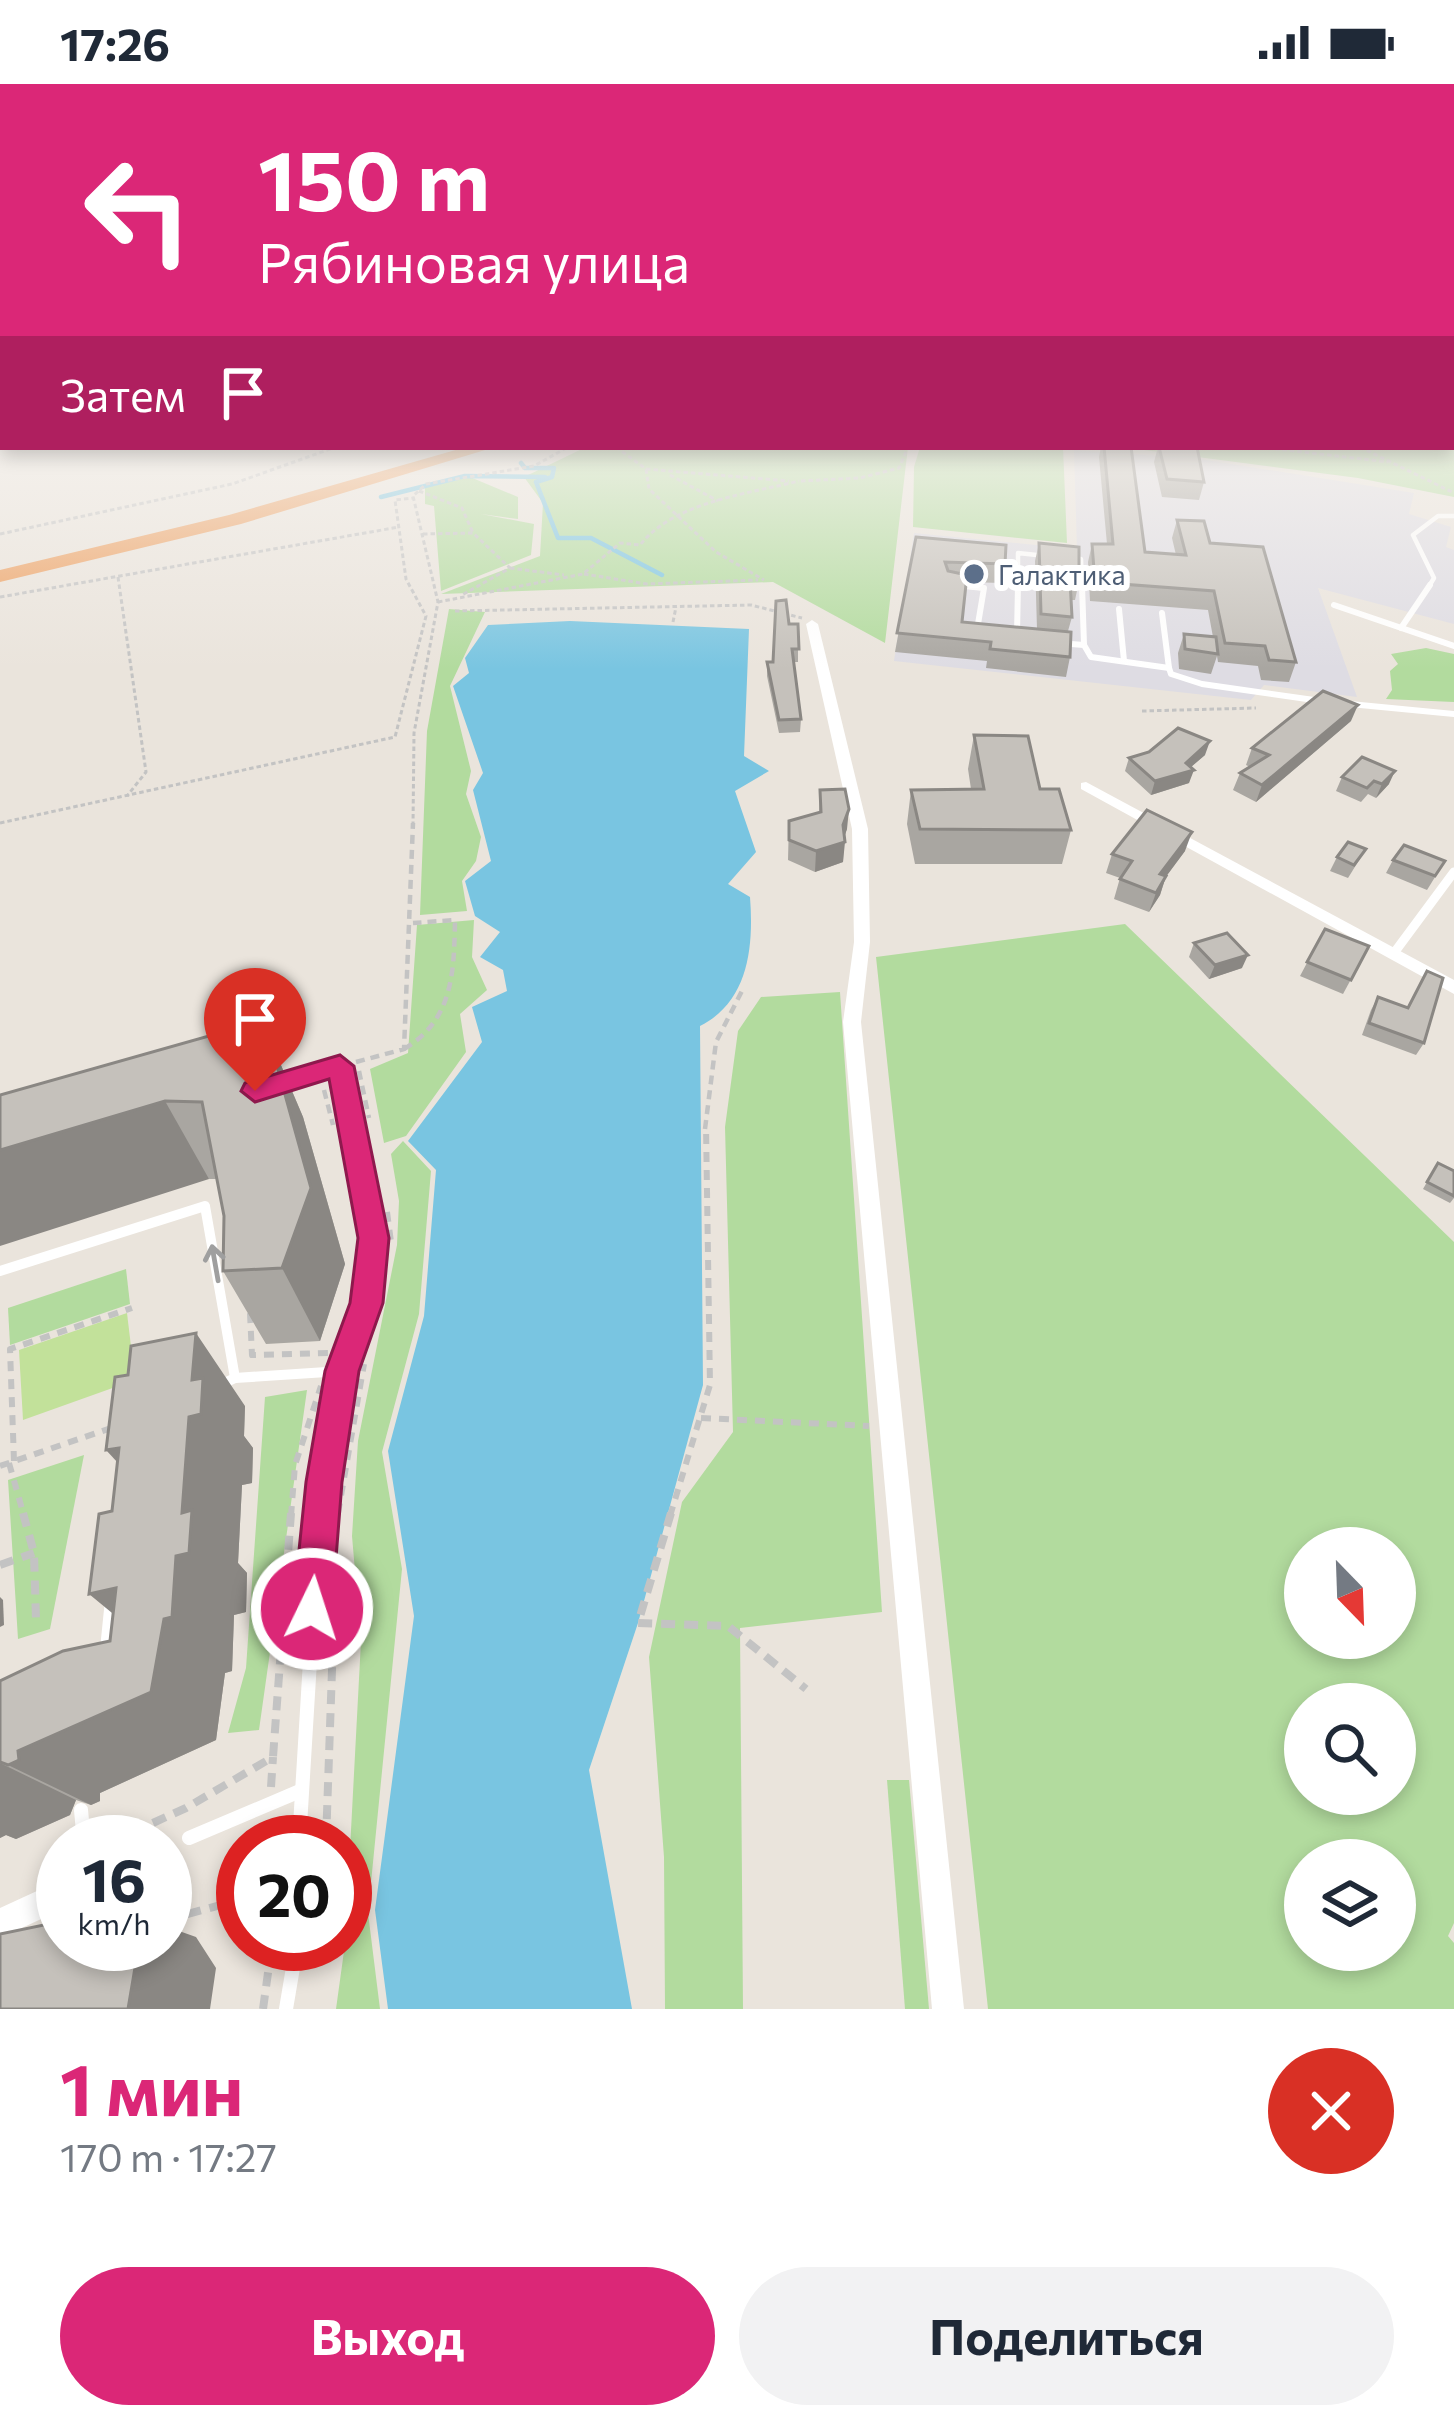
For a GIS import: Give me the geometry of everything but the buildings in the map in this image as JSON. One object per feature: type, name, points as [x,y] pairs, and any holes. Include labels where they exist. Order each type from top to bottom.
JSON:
[{"type":"highway","points":[[0,554],[254,490]]},
{"type":"highway","points":[[0,575],[234,520],[338,490]]},
{"type":"street","points":[[812,624],[860,830],[862,942],[853,1022],[948,2009]]},
{"type":"street","points":[[1086,786],[1454,988]]},
{"type":"street","points":[[250,1093],[349,1064]]},
{"type":"street","points":[[0,1923],[36,1906]]},
{"type":"lane","points":[[1401,628],[1434,578],[1414,535],[1438,516],[1454,515]]},
{"type":"lane","points":[[948,584],[984,588],[976,636],[1017,640],[1018,553],[1081,559],[1084,645],[1091,657],[1169,668]]},
{"type":"lane","points":[[1334,605],[1454,646]]},
{"type":"lane","points":[[1119,609],[1124,661]]},
{"type":"lane","points":[[1162,613],[1172,674],[1202,684],[1454,714]]},
{"type":"lane","points":[[1040,641],[1084,645]]},
{"type":"lane","points":[[1394,953],[1454,872]]},
{"type":"lane","points":[[300,1815],[318,1519],[342,1371],[367,1303],[373,1238],[349,1064]]},
{"type":"lane","points":[[0,1271],[205,1206],[236,1378]]},
{"type":"lane","points":[[193,1396],[236,1378],[342,1371]]},
{"type":"lane","points":[[105,1668],[114,1579]]},
{"type":"lane","points":[[192,1837],[300,1791]]},
{"type":"lane","points":[[81,1810],[81,1815]]},
{"type":"lane","points":[[286,2009],[292,1971]]},
{"type":"path","points":[[0,534],[205,490]]},
{"type":"path","points":[[0,824],[395,737],[426,616],[406,579],[395,500],[414,498],[422,490]]},
{"type":"path","points":[[438,602],[583,574],[647,584],[764,580],[729,568],[685,518],[650,490]]},
{"type":"path","points":[[697,490],[718,501]]},
{"type":"path","points":[[583,574],[620,543],[640,545],[655,526],[685,518],[718,501],[763,490]]},
{"type":"path","points":[[419,491],[453,499],[472,518],[473,533],[510,568],[570,576]]},
{"type":"path","points":[[404,1049],[412,923],[414,733],[438,602],[414,498]]},
{"type":"path","points":[[0,597],[399,525]]},
{"type":"path","points":[[423,535],[473,533]]},
{"type":"path","points":[[457,598],[510,568]]},
{"type":"path","points":[[118,577],[146,772],[127,796]]},
{"type":"path","points":[[455,611],[751,605],[794,614],[812,624]]},
{"type":"path","points":[[674,622],[676,607]]},
{"type":"path","points":[[1142,711],[1254,710],[1266,693]]},
{"type":"path","points":[[371,1132],[349,1064],[426,1039],[454,985],[455,920],[412,923]]},
{"type":"path","points":[[744,986],[716,1042],[705,1131],[710,1385],[638,1623],[728,1626],[806,1689]]},
{"type":"path","points":[[384,1195],[390,1250]]},
{"type":"path","points":[[248,1294],[252,1355],[333,1353]]},
{"type":"path","points":[[36,1620],[34,1552],[8,1464],[10,1349],[132,1308]]},
{"type":"path","points":[[337,1516],[368,1350]]},
{"type":"path","points":[[301,1388],[321,1387]]},
{"type":"path","points":[[701,1418],[891,1427]]},
{"type":"path","points":[[8,1464],[129,1422]]},
{"type":"path","points":[[0,1565],[34,1552]]},
{"type":"path","points":[[327,1815],[336,1563]]},
{"type":"path","points":[[271,1803],[273,1756]]},
{"type":"path","points":[[171,1815],[187,1808]]},
{"type":"path","points":[[263,2009],[268,1971]]},
{"type":"shaded area","points":[[1075,490],[1414,493],[1409,514],[1451,527],[1446,547],[1454,550],[1454,624],[1318,588],[1357,697],[1264,685],[1251,700],[894,661],[914,533],[1077,549]]},
{"type":"green space","points":[[425,490],[501,490],[518,497],[518,519],[481,514],[534,524],[531,555],[441,591],[434,506],[425,504]]},
{"type":"green space","points":[[533,490],[903,490],[885,643],[773,582],[441,594],[540,556],[543,503]]},
{"type":"green space","points":[[914,490],[1065,490],[1067,543],[913,527]]},
{"type":"green space","points":[[1418,490],[1454,490],[1454,497]]},
{"type":"green space","points":[[449,609],[485,612],[450,686],[471,771],[466,794],[481,837],[476,861],[462,881],[467,911],[420,915],[427,731]]},
{"type":"green space","points":[[1426,648],[1454,654],[1454,702],[1386,699],[1392,690],[1390,671],[1398,664],[1391,654]]},
{"type":"green space","points":[[474,920],[472,957],[487,990],[460,1014],[466,1052],[406,1136],[384,1143],[370,1069],[408,1053],[417,925]]},
{"type":"green space","points":[[1125,924],[1454,1242],[1454,1923],[1448,1936],[1454,1943],[1454,2009],[988,2009],[876,957]]},
{"type":"green space","points":[[840,992],[882,1612],[740,1628],[743,2009],[665,2009],[664,1857],[649,1657],[682,1502],[733,1432],[725,1127],[738,1031],[761,997]]},
{"type":"green space","points":[[403,1141],[431,1171],[419,1314],[382,1452],[402,1569],[372,1873],[372,1815],[352,1815],[361,1641],[352,1536],[358,1441],[397,1245],[399,1201],[391,1154]]},
{"type":"green space","points":[[126,1269],[130,1304],[10,1345],[8,1308]]},
{"type":"green space","points":[[127,1313],[135,1380],[23,1420],[19,1350]]},
{"type":"green space","points":[[307,1390],[259,1730],[228,1733],[246,1668],[265,1397]]},
{"type":"green space","points":[[84,1455],[50,1629],[18,1639],[8,1480]]},
{"type":"green space","points":[[887,1780],[909,1780],[929,2009],[905,2009]]},
{"type":"green space","points":[[372,1945],[380,2009],[336,2009],[341,1971],[372,1971]]},
{"type":"water","points":[[570,621],[749,629],[744,756],[769,771],[735,791],[756,852],[728,884],[750,897],[749,954],[729,1003],[700,1026],[703,1385],[638,1623],[589,1770],[632,2009],[388,2009],[375,1910],[414,1616],[388,1451],[424,1316],[436,1170],[408,1141],[482,1042],[472,1007],[507,991],[503,970],[480,957],[500,932],[475,916],[465,881],[491,861],[473,790],[483,773],[453,686],[469,673],[465,658],[488,625]]},
{"type":"waterway","points":[[381,497],[410,490]]},
{"type":"waterway","points":[[539,490],[558,538],[591,538],[662,575]]},
{"type":"place","name":"Галактика","points":[[974,574]]},
{"type":"route","points":[[255,1091],[340,1066],[373,1238],[367,1303],[342,1371],[318,1519],[312,1609]]}]
